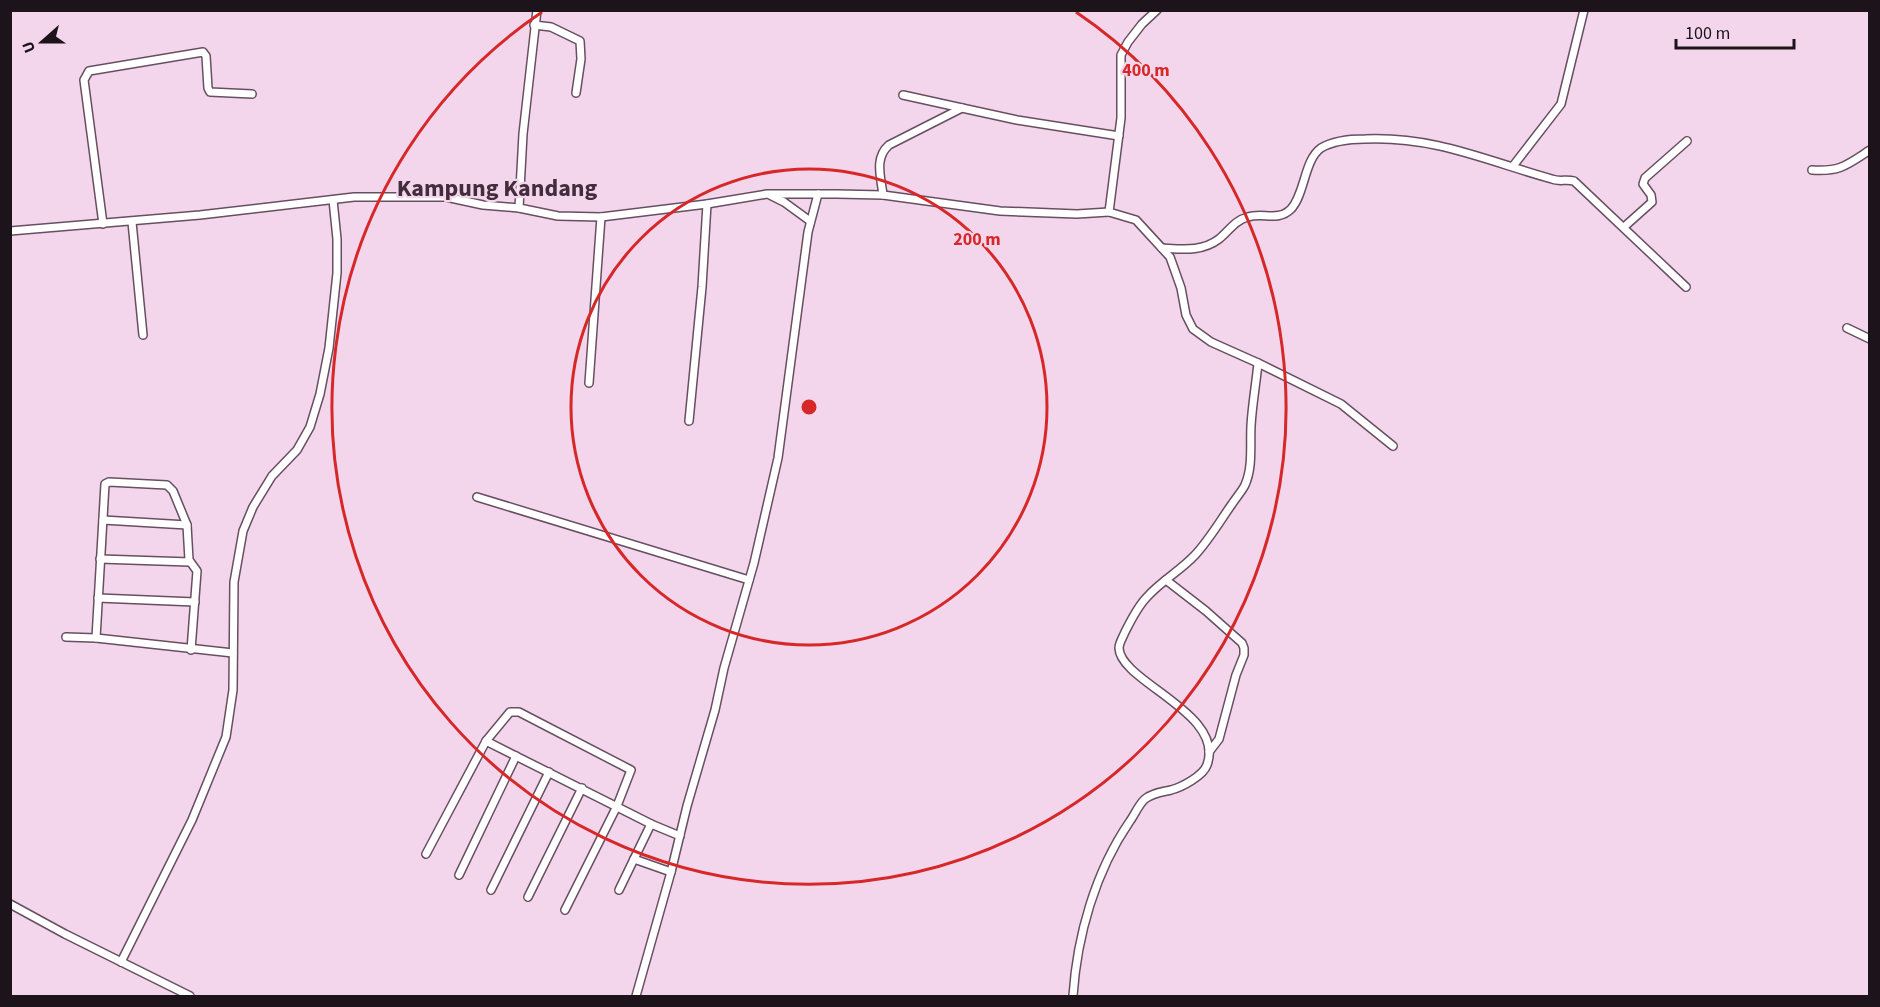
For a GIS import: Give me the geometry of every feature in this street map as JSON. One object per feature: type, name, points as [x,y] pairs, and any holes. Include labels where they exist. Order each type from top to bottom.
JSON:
[{"type":"street","points":[[519,208],[523,134],[537,10]]},
{"type":"street","points":[[1109,213],[1119,136],[1122,55],[1128,42],[1142,24],[1157,10]]},
{"type":"street","points":[[1517,160],[1561,104],[1584,10]]},
{"type":"street","points":[[534,25],[550,27],[580,41],[576,93]]},
{"type":"street","points":[[103,224],[84,80],[89,71],[203,52],[206,56],[210,92],[252,94]]},
{"type":"street","points":[[903,95],[1017,120],[1119,136]]},
{"type":"street","points":[[883,195],[879,162],[884,150],[889,145],[962,108]]},
{"type":"street","points":[[1162,248],[1191,249],[1204,246],[1219,239],[1234,224],[1244,218],[1284,214],[1295,204],[1315,154],[1329,145],[1351,140],[1381,138],[1417,141],[1517,160],[1555,180],[1574,181],[1686,287]]},
{"type":"street","points":[[1623,227],[1652,201],[1651,195],[1643,184],[1645,178],[1687,141]]},
{"type":"street","points":[[1812,170],[1832,170],[1845,167],[1869,150]]},
{"type":"street","points":[[10,231],[132,222],[354,197],[446,197],[558,216],[601,217],[767,194],[883,195],[1000,212],[1109,213],[1136,220],[1170,257],[1181,288],[1186,315],[1193,329],[1210,342],[1258,363],[1341,405],[1393,446]]},
{"type":"street","points":[[767,194],[784,202],[810,221]]},
{"type":"street","points":[[636,996],[715,710],[778,458],[810,221],[818,194]]},
{"type":"street","points":[[121,962],[192,820],[226,737],[233,690],[234,582],[243,531],[253,507],[272,476],[287,462],[310,428],[320,394],[329,348],[337,273],[337,239],[333,200]]},
{"type":"street","points":[[689,421],[702,287],[707,204]]},
{"type":"street","points":[[589,383],[601,217]]},
{"type":"street","points":[[132,222],[143,335]]},
{"type":"street","points":[[1847,328],[1869,339]]},
{"type":"street","points":[[1073,996],[1075,968],[1082,932],[1107,860],[1124,829],[1145,799],[1155,793],[1174,789],[1201,773],[1207,766],[1209,752],[1206,738],[1192,718],[1165,694],[1133,671],[1121,658],[1119,647],[1128,626],[1146,597],[1196,554],[1245,485],[1250,463],[1251,424],[1258,363]]},
{"type":"street","points":[[96,638],[104,487],[106,483],[167,485],[173,491],[187,525],[190,562],[197,571],[191,650]]},
{"type":"street","points":[[477,497],[749,580]]},
{"type":"street","points":[[103,520],[187,525]]},
{"type":"street","points":[[100,559],[190,562]]},
{"type":"street","points":[[1166,580],[1206,611],[1242,643],[1244,648],[1244,655],[1236,675],[1219,739],[1209,752]]},
{"type":"street","points":[[98,598],[195,602]]},
{"type":"street","points":[[66,637],[96,638],[233,653]]},
{"type":"street","points":[[426,854],[486,741],[510,712],[519,712],[630,768],[631,773],[617,806],[565,910]]},
{"type":"street","points":[[486,741],[651,824],[680,836]]},
{"type":"street","points":[[459,875],[516,756]]},
{"type":"street","points":[[491,890],[549,772]]},
{"type":"street","points":[[528,897],[582,788]]},
{"type":"street","points":[[619,890],[651,824]]},
{"type":"street","points":[[634,859],[671,872]]},
{"type":"street","points":[[10,904],[190,996]]},
{"type":"district","name":"Kampung Kandang","points":[[497,188]]}]
